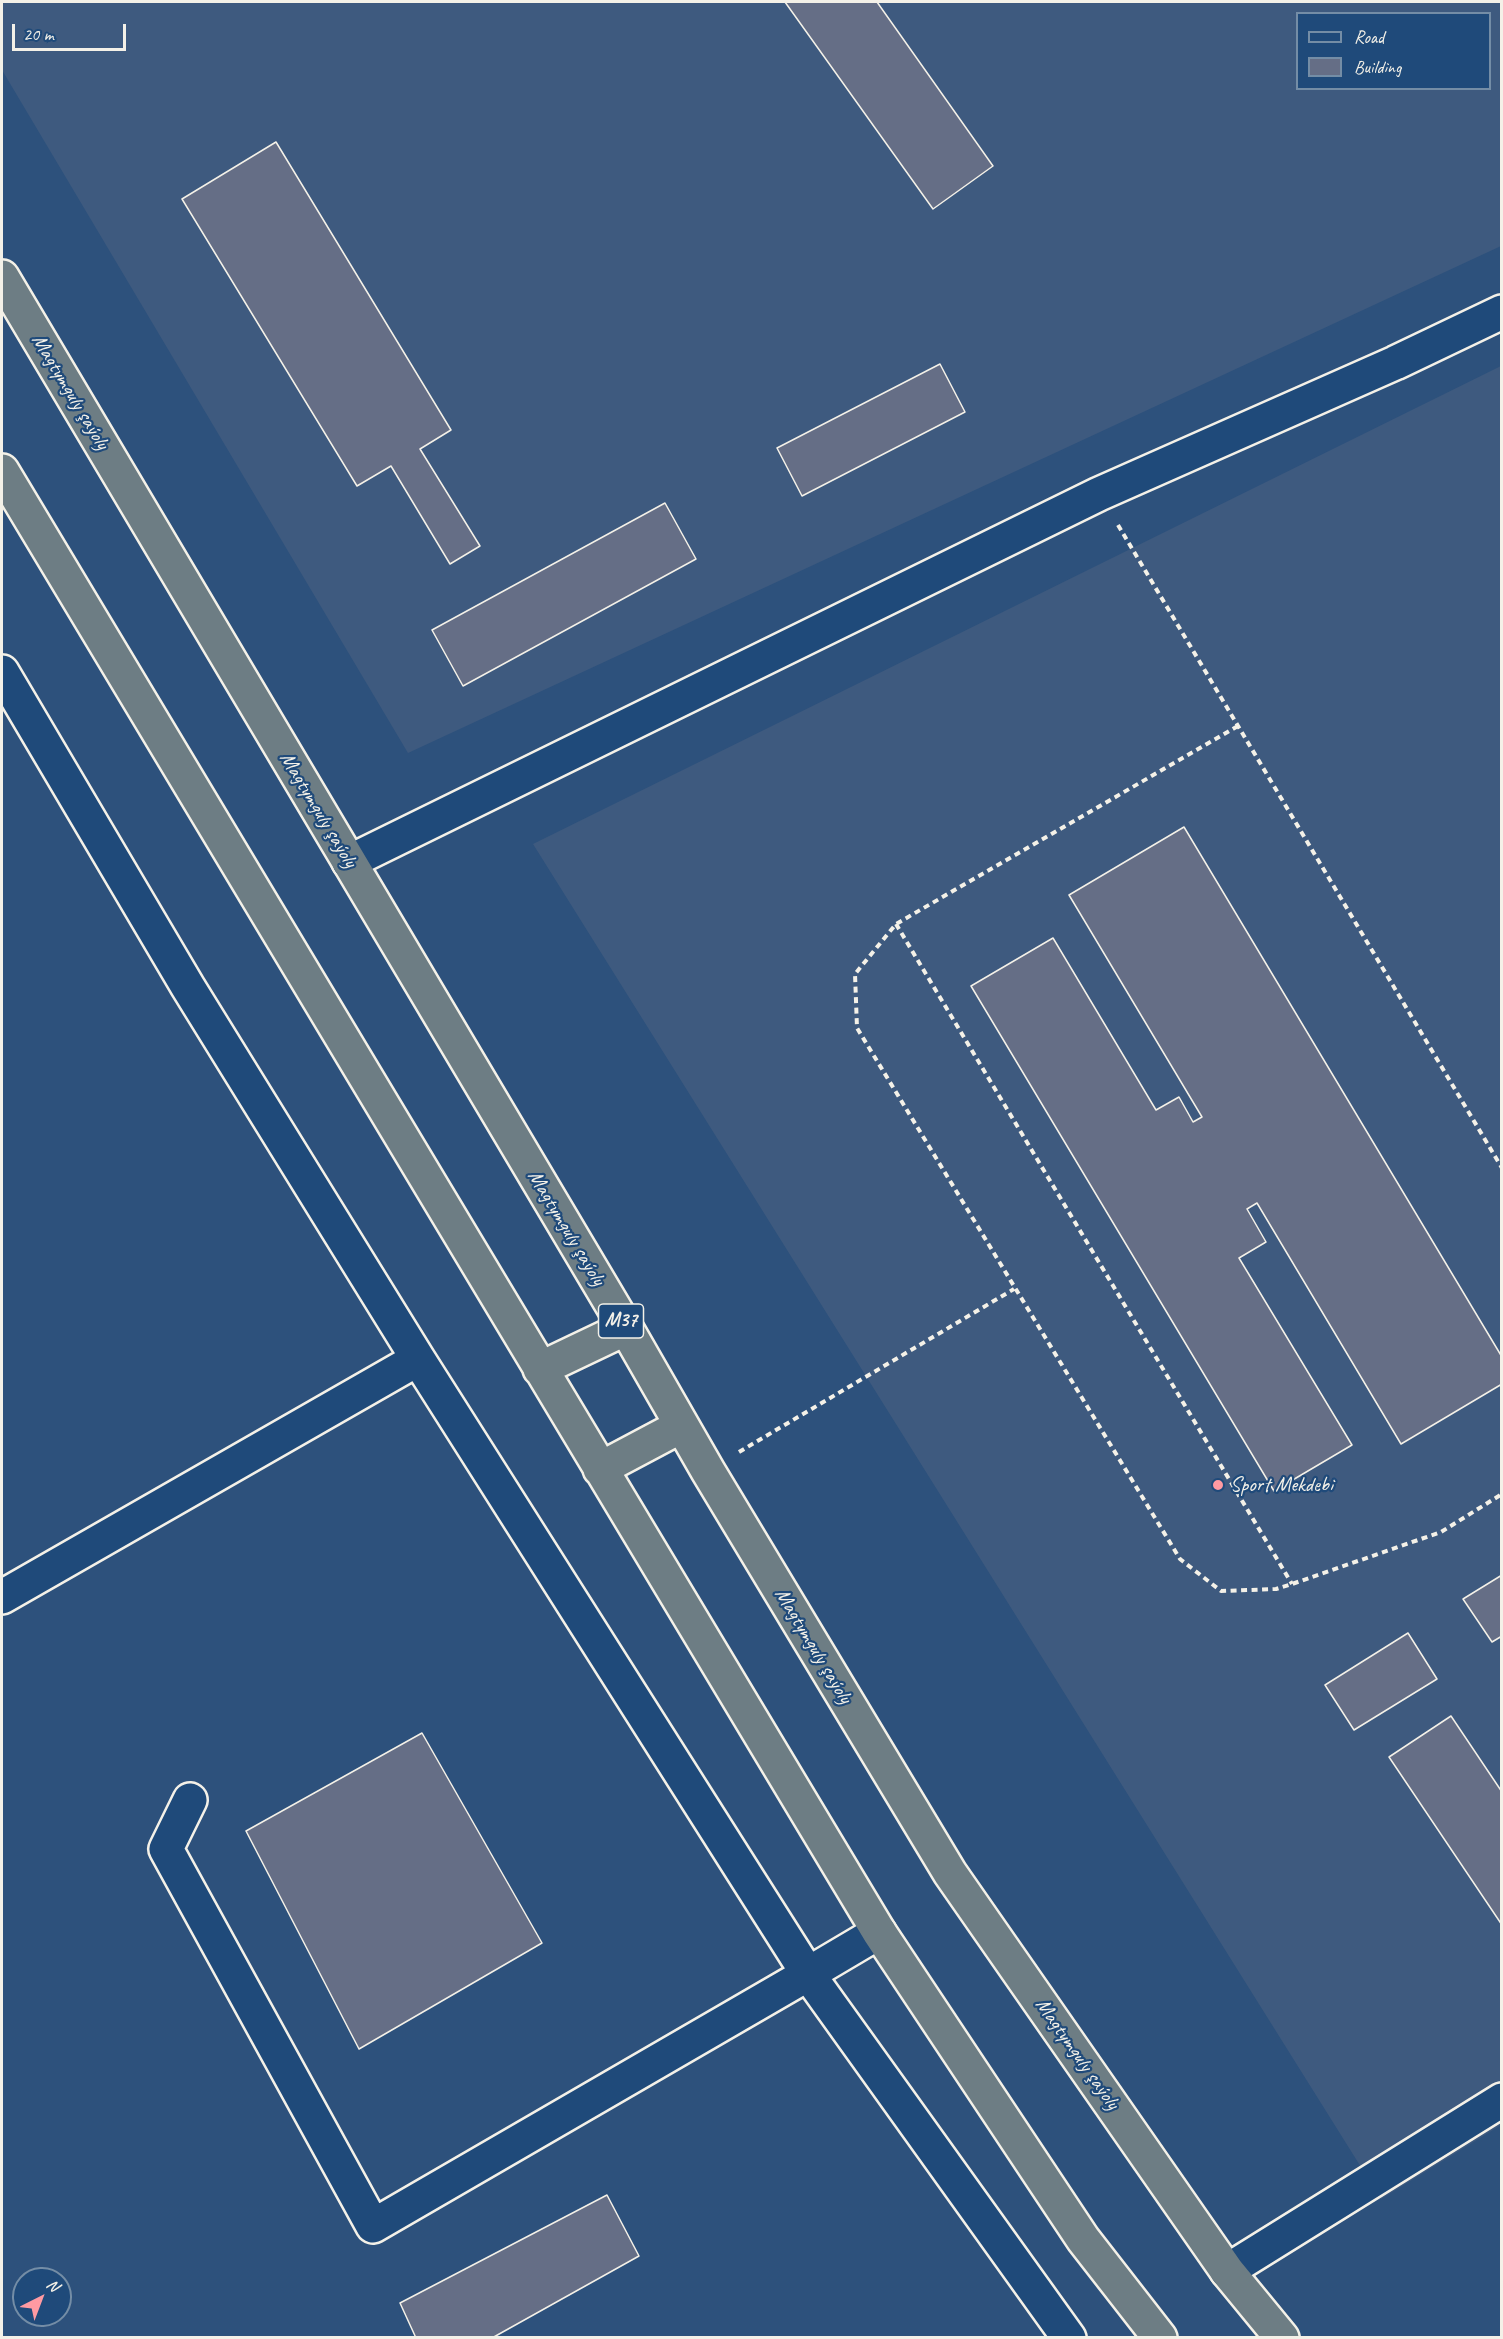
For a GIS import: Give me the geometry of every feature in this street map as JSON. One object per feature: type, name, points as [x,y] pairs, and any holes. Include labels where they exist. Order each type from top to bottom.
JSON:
[{"type":"highway","name":"Magtymguly şaýoly","points":[[2,277],[626,1328],[681,1426],[950,1873],[1227,2271],[1282,2337]]},
{"type":"highway","points":[[2,471],[879,1932],[1083,2239],[1160,2337]]},
{"type":"highway","points":[[540,1369],[626,1328]]},
{"type":"highway","points":[[600,1469],[681,1426]]},
{"type":"street","points":[[349,862],[1099,494],[1395,363],[1502,312]]},
{"type":"street","points":[[2,672],[10,705],[418,1359],[808,1974],[1069,2337]]},
{"type":"street","points":[[2,1597],[418,1359]]},
{"type":"street","points":[[190,1800],[166,1850],[373,2226],[879,1932]]},
{"type":"street","points":[[1227,2271],[1502,2100]]},
{"type":"path","points":[[1099,494],[1502,1168]]},
{"type":"path","points":[[1238,726],[896,924],[855,974],[857,1028],[1180,1560],[1221,1591],[1276,1590],[1442,1532],[1502,1494]]},
{"type":"path","points":[[896,924],[1292,1584]]},
{"type":"path","points":[[708,1471],[1014,1289]]},
{"type":"shaded area","points":[[2,2],[1501,2],[1501,246],[408,753],[2,70]]},
{"type":"shaded area","name":"Sport Mekdebi","points":[[1501,366],[1501,2125],[1381,2199],[533,844]]},
{"type":"building","points":[[785,2],[877,2],[993,166],[933,209]]},
{"type":"building","points":[[276,142],[451,430],[420,449],[480,546],[450,564],[391,466],[357,486],[182,199]]},
{"type":"building","points":[[940,364],[965,412],[802,496],[777,448]]},
{"type":"building","points":[[665,503],[696,559],[463,686],[432,630]]},
{"type":"building","points":[[1184,827],[1502,1357],[1502,1384],[1401,1444],[1257,1203],[1247,1209],[1266,1242],[1239,1258],[1352,1445],[1274,1491],[971,986],[1053,938],[1156,1110],[1179,1097],[1193,1122],[1202,1117],[1069,895]]},
{"type":"building","points":[[1502,1575],[1502,1636],[1492,1642],[1463,1599]]},
{"type":"building","points":[[1408,1633],[1437,1679],[1354,1730],[1325,1685]]},
{"type":"building","points":[[1451,1716],[1502,1792],[1502,1925],[1389,1757]]},
{"type":"building","points":[[422,1733],[542,1943],[359,2049],[246,1831]]},
{"type":"building","points":[[607,2195],[639,2256],[492,2338],[416,2338],[400,2303]]},
{"type":"place","name":"Sport Mekdebi","points":[[1218,1485]]}]
